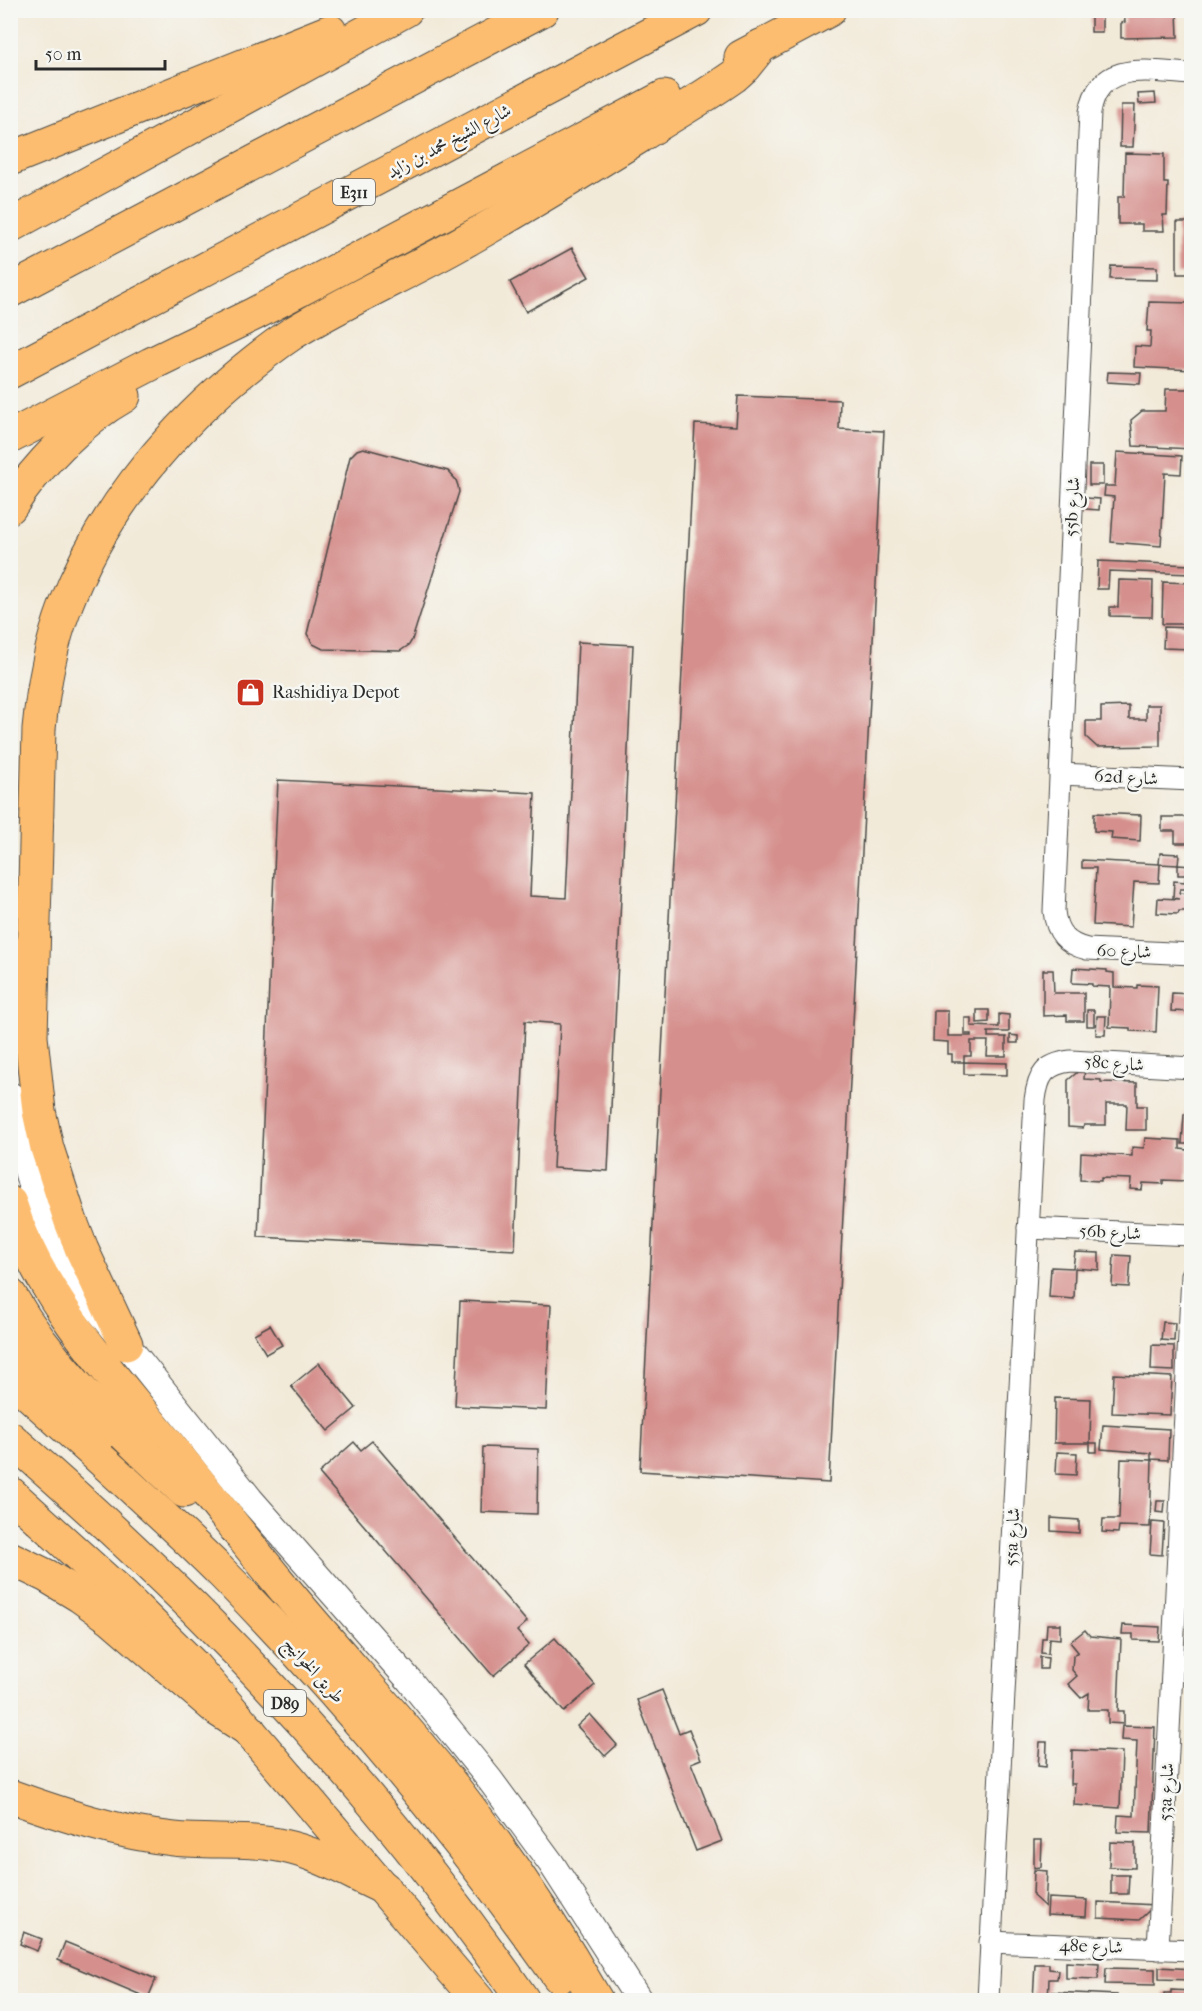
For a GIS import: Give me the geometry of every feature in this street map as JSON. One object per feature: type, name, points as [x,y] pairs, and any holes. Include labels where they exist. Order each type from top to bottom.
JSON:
[{"type":"main road","points":[[10,159],[382,10]]},
{"type":"main road","points":[[10,226],[406,10]]},
{"type":"main road","points":[[10,291],[542,10]]},
{"type":"main road","name":"شارع الشيخ محمد بن زايد","points":[[10,372],[696,10]]},
{"type":"main road","points":[[10,437],[254,314],[829,10]]},
{"type":"main road","points":[[126,1344],[82,1250],[57,1184],[39,1111],[32,1037],[41,705],[55,639],[65,606],[87,559],[111,516],[159,452],[215,395],[268,350],[302,328],[436,257],[573,177],[734,76],[761,46]]},
{"type":"main road","points":[[10,212],[177,135]]},
{"type":"main road","points":[[10,507],[46,461],[80,428],[117,400],[220,341],[254,314]]},
{"type":"main road","points":[[10,1203],[39,1271],[76,1329],[278,1581],[456,1790],[537,1903],[596,2001]]},
{"type":"main road","points":[[10,1295],[41,1344],[82,1393],[278,1581]]},
{"type":"main road","points":[[10,1346],[72,1412],[112,1470]]},
{"type":"main road","name":"طريق الخوانيج","points":[[10,1377],[221,1572],[335,1694],[395,1763],[475,1862],[576,2001]]},
{"type":"main road","name":"D89","points":[[10,1438],[89,1508],[179,1593],[250,1665],[414,1854],[523,2001]]},
{"type":"main road","points":[[10,1493],[157,1628],[193,1665],[478,2001]]},
{"type":"main road","points":[[10,1558],[55,1581],[103,1612],[218,1710],[249,1730]]},
{"type":"main road","points":[[10,1797],[146,1836],[238,1840],[284,1846],[321,1859],[384,1888]]},
{"type":"street","name":"55b شارع","points":[[1061,935],[1054,919],[1054,911],[1090,112],[1094,96],[1104,82],[1115,74],[1129,71],[1191,74]]},
{"type":"street","name":"62d شارع","points":[[1060,774],[1191,780]]},
{"type":"street","name":"شارع 60","points":[[1061,935],[1077,947],[1087,949],[1191,954]]},
{"type":"street","name":"58c شارع","points":[[1041,1075],[1055,1064],[1071,1060],[1191,1068]]},
{"type":"street","name":"55a شارع","points":[[988,2001],[1035,1100],[1037,1083],[1041,1075]]},
{"type":"street","points":[[10,1095],[29,1183],[48,1232],[73,1278],[250,1499],[410,1681],[490,1780],[551,1863],[639,2001]]},
{"type":"street","name":"56b شارع","points":[[1028,1228],[1191,1235]]},
{"type":"street","name":"53a شارع","points":[[1158,1949],[1191,1275]]},
{"type":"street","name":"48e شارع","points":[[990,1942],[1191,1950]]},
{"type":"building","points":[[1091,10],[1102,10],[1102,32],[1091,32]]},
{"type":"building","points":[[1124,10],[1177,10],[1178,37],[1121,38],[1121,23],[1125,22]]},
{"type":"building","points":[[1155,93],[1156,103],[1139,104],[1138,94]]},
{"type":"building","points":[[1121,105],[1135,105],[1133,147],[1120,147]]},
{"type":"building","points":[[1125,153],[1164,154],[1164,183],[1168,183],[1167,215],[1163,215],[1164,231],[1142,231],[1142,224],[1118,224],[1118,197],[1124,197]]},
{"type":"building","points":[[1177,222],[1192,222],[1192,274],[1177,274]]},
{"type":"building","points":[[572,248],[589,277],[526,312],[510,282]]},
{"type":"building","points":[[1111,266],[1157,267],[1157,280],[1110,279]]},
{"type":"building","points":[[1149,302],[1192,303],[1192,370],[1134,367],[1135,346],[1150,347],[1151,331],[1147,331]]},
{"type":"building","points":[[1108,372],[1141,373],[1140,384],[1107,382]]},
{"type":"building","points":[[1166,389],[1192,389],[1192,449],[1133,446],[1131,420],[1142,411],[1165,411]]},
{"type":"building","points":[[738,396],[840,400],[839,429],[884,431],[829,1483],[640,1471],[695,424],[736,426]]},
{"type":"building","points":[[363,448],[448,471],[458,486],[459,492],[412,640],[400,651],[323,649],[313,644],[307,634],[350,457]]},
{"type":"building","points":[[1117,452],[1182,456],[1181,474],[1165,473],[1161,546],[1111,542],[1114,497],[1104,496],[1105,486],[1115,486]]},
{"type":"building","points":[[1089,465],[1103,465],[1103,485],[1089,485]]},
{"type":"building","points":[[1086,498],[1100,499],[1099,510],[1086,509]]},
{"type":"building","points":[[1098,561],[1191,565],[1191,574],[1109,571],[1108,589],[1097,589]]},
{"type":"building","points":[[1119,580],[1153,581],[1152,617],[1110,616],[1110,607],[1118,607]]},
{"type":"building","points":[[1163,582],[1192,583],[1192,624],[1162,624]]},
{"type":"building","points":[[1164,627],[1192,628],[1192,649],[1163,648]]},
{"type":"building","points":[[578,642],[633,645],[608,1171],[553,1168],[560,1024],[525,1021],[515,1250],[258,1237],[278,780],[535,793],[530,896],[566,898]]},
{"type":"building","points":[[1146,705],[1160,705],[1160,746],[1097,747],[1086,737],[1086,721],[1101,721],[1101,707],[1129,706],[1129,719],[1146,719]]},
{"type":"building","points":[[1094,813],[1141,815],[1140,841],[1111,839],[1112,832],[1094,831]]},
{"type":"building","points":[[1162,817],[1192,817],[1192,843],[1175,843],[1175,831],[1162,831]]},
{"type":"building","points":[[1160,853],[1179,854],[1178,865],[1160,864],[1159,883],[1134,882],[1131,927],[1093,925],[1096,868],[1082,868],[1082,860],[1159,864]]},
{"type":"building","points":[[1178,865],[1192,866],[1192,889],[1180,889],[1179,893],[1192,894],[1192,911],[1179,911],[1178,914],[1157,913],[1158,898],[1179,899],[1173,898],[1174,881],[1185,882],[1186,875],[1178,875]]},
{"type":"building","points":[[1073,968],[1107,970],[1107,972],[1114,973],[1114,987],[1158,986],[1156,1032],[1109,1027],[1110,987],[1072,983]]},
{"type":"building","points":[[1043,970],[1053,970],[1054,993],[1084,993],[1084,1021],[1067,1021],[1067,1015],[1043,1016]]},
{"type":"building","points":[[1172,993],[1192,994],[1192,1012],[1171,1011]]},
{"type":"building","points":[[977,1010],[989,1010],[989,1022],[977,1023]]},
{"type":"building","points":[[1087,1010],[1094,1010],[1094,1026],[1087,1026]]},
{"type":"building","points":[[934,1011],[948,1011],[948,1036],[971,1036],[971,1034],[965,1034],[965,1018],[971,1018],[971,1026],[999,1027],[999,1014],[1009,1015],[1009,1032],[988,1032],[988,1037],[1006,1037],[1006,1056],[987,1056],[988,1041],[971,1041],[971,1056],[964,1056],[964,1062],[952,1062],[952,1054],[948,1054],[948,1042],[933,1041]]},
{"type":"building","points":[[1189,1015],[1192,1015],[1192,1037],[1188,1037]]},
{"type":"building","points":[[1097,1016],[1106,1016],[1105,1035],[1096,1035]]},
{"type":"building","points":[[1010,1035],[1018,1036],[1018,1043],[1010,1043]]},
{"type":"building","points":[[964,1062],[1007,1063],[1007,1075],[964,1074]]},
{"type":"building","points":[[1085,1066],[1084,1079],[1137,1083],[1137,1106],[1146,1106],[1146,1130],[1126,1130],[1127,1104],[1106,1104],[1106,1125],[1068,1127],[1068,1080]]},
{"type":"building","points":[[1184,1114],[1192,1114],[1192,1144],[1182,1144]]},
{"type":"building","points":[[1145,1138],[1180,1140],[1180,1149],[1188,1150],[1187,1181],[1163,1180],[1163,1184],[1143,1183],[1142,1190],[1130,1189],[1131,1179],[1080,1180],[1081,1153],[1132,1156],[1132,1147],[1144,1148]]},
{"type":"building","points":[[1075,1252],[1099,1253],[1099,1270],[1075,1268],[1074,1299],[1049,1297],[1051,1267],[1073,1268]]},
{"type":"building","points":[[1114,1255],[1131,1256],[1129,1287],[1112,1286]]},
{"type":"building","points":[[460,1301],[551,1305],[546,1410],[455,1406]]},
{"type":"building","points":[[1163,1322],[1175,1323],[1174,1341],[1161,1340]]},
{"type":"building","points":[[270,1325],[282,1345],[266,1354],[254,1334]]},
{"type":"building","points":[[1152,1345],[1174,1346],[1174,1371],[1151,1370]]},
{"type":"building","points":[[319,1363],[356,1408],[328,1431],[291,1386]]},
{"type":"building","points":[[1114,1374],[1172,1377],[1170,1415],[1112,1413]]},
{"type":"building","points":[[1055,1398],[1091,1399],[1090,1443],[1054,1443]]},
{"type":"building","points":[[1103,1425],[1169,1429],[1168,1460],[1151,1459],[1151,1453],[1101,1449]]},
{"type":"building","points":[[372,1441],[527,1622],[517,1631],[529,1645],[493,1676],[319,1473],[354,1442],[361,1450]]},
{"type":"building","points":[[1090,1443],[1097,1443],[1097,1452],[1090,1452]]},
{"type":"building","points":[[483,1447],[538,1449],[537,1514],[481,1512]]},
{"type":"building","points":[[1057,1452],[1077,1453],[1076,1475],[1056,1474]]},
{"type":"building","points":[[1121,1459],[1152,1460],[1150,1527],[1119,1526],[1118,1533],[1102,1532],[1103,1519],[1119,1519]]},
{"type":"building","points":[[1157,1501],[1165,1501],[1164,1513],[1156,1512]]},
{"type":"building","points":[[1051,1518],[1079,1520],[1079,1533],[1051,1531]]},
{"type":"building","points":[[1152,1522],[1164,1523],[1162,1555],[1150,1554]]},
{"type":"building","points":[[1047,1624],[1060,1624],[1060,1639],[1049,1638],[1048,1654],[1041,1653],[1042,1638],[1046,1638]]},
{"type":"building","points":[[1123,1625],[1160,1627],[1159,1641],[1133,1640],[1133,1634],[1122,1634]]},
{"type":"building","points":[[1085,1630],[1090,1636],[1121,1639],[1118,1711],[1124,1711],[1124,1724],[1108,1723],[1108,1710],[1088,1710],[1089,1693],[1081,1698],[1068,1684],[1077,1676],[1072,1670],[1073,1656],[1078,1652],[1070,1642]]},
{"type":"building","points":[[555,1638],[595,1685],[564,1712],[524,1664]]},
{"type":"building","points":[[1040,1657],[1048,1658],[1047,1669],[1040,1669]]},
{"type":"building","points":[[662,1690],[679,1733],[689,1729],[701,1759],[691,1763],[722,1841],[696,1851],[637,1700]]},
{"type":"building","points":[[590,1714],[617,1745],[605,1756],[577,1726]]},
{"type":"building","points":[[1122,1726],[1155,1727],[1151,1833],[1117,1832],[1118,1815],[1134,1816],[1137,1741],[1121,1740]]},
{"type":"building","points":[[1040,1742],[1047,1742],[1046,1767],[1038,1766]]},
{"type":"building","points":[[1072,1750],[1122,1752],[1120,1808],[1074,1805],[1075,1784],[1071,1784]]},
{"type":"building","points":[[1034,1840],[1042,1840],[1041,1867],[1034,1868]]},
{"type":"building","points":[[1110,1842],[1135,1843],[1135,1868],[1109,1867]]},
{"type":"building","points":[[1034,1870],[1047,1871],[1045,1907],[1033,1896]]},
{"type":"building","points":[[1111,1875],[1129,1875],[1128,1894],[1111,1894]]},
{"type":"building","points":[[1048,1898],[1087,1900],[1086,1917],[1047,1915]]},
{"type":"building","points":[[1098,1902],[1155,1905],[1139,1920],[1098,1918]]},
{"type":"building","points":[[24,1932],[42,1939],[37,1951],[20,1944]]},
{"type":"building","points":[[65,1942],[156,1979],[148,1998],[58,1960]]},
{"type":"building","points":[[1066,1962],[1099,1964],[1098,1979],[1066,1978]]},
{"type":"building","points":[[1035,1964],[1049,1964],[1049,1969],[1058,1970],[1057,1979],[1049,1979],[1048,2000],[1033,2000]]},
{"type":"building","points":[[1159,1967],[1192,1969],[1192,1980],[1159,1979]]},
{"type":"building","points":[[1106,1968],[1155,1969],[1155,1985],[1105,1984]]},
{"type":"building","points":[[1171,1990],[1192,1991],[1192,2000],[1164,2000],[1164,1993],[1171,1993]]},
{"type":"building","points":[[1053,1992],[1117,1995],[1117,2000],[1053,2000]]},
{"type":"place","name":"Rashidiya Depot","points":[[251,692]]}]
